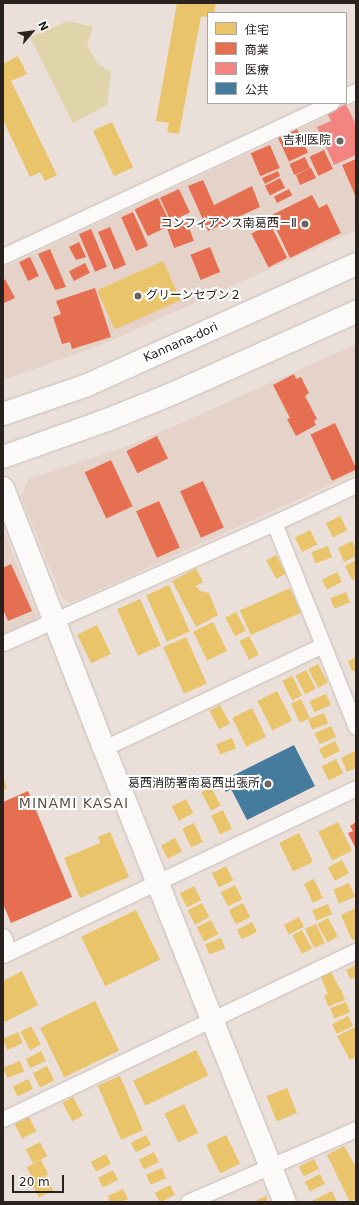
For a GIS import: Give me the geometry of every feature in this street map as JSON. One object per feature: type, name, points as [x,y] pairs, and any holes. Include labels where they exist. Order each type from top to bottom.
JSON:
[{"type":"street","points":[[347,96],[356,91]]},
{"type":"street","points":[[3,256],[329,104]]},
{"type":"street","name":"Kannana-dori","points":[[3,414],[85,386],[356,264]]},
{"type":"street","points":[[3,457],[58,439],[147,404],[356,312]]},
{"type":"street","points":[[3,643],[54,622],[356,485]]},
{"type":"street","points":[[3,488],[54,622],[285,1202]]},
{"type":"street","points":[[274,523],[356,727]]},
{"type":"street","points":[[104,748],[323,646]]},
{"type":"street","points":[[3,936],[6,953],[356,788]]},
{"type":"street","points":[[3,1119],[356,950]]},
{"type":"street","points":[[188,1202],[356,1129]]},
{"type":"shaded area","points":[[68,21],[93,27],[87,46],[98,64],[111,72],[107,105],[73,123],[30,37]]},
{"type":"shaded area","points":[[356,103],[356,230],[99,346],[3,380],[3,268]]},
{"type":"shaded area","points":[[356,344],[356,473],[70,603],[62,598],[21,496],[29,479],[122,448],[184,422]]},
{"type":"shaded area","points":[[3,528],[38,619],[3,635]]},
{"type":"building: 住宅","points":[[177,3],[216,3],[214,12],[207,12],[207,17],[201,16],[179,134],[167,132],[169,123],[156,121]]},
{"type":"building: 住宅","points":[[18,56],[27,74],[11,81],[57,175],[45,181],[40,172],[30,177],[3,120],[3,64]]},
{"type":"building: 住宅","points":[[112,122],[133,167],[114,176],[93,131]]},
{"type":"building: 住宅","name":"グリーンセブン２","points":[[163,261],[180,300],[115,330],[97,290]]},
{"type":"building: 住宅","points":[[340,516],[347,530],[333,538],[326,523]]},
{"type":"building: 住宅","points":[[310,530],[317,544],[302,552],[295,538]]},
{"type":"building: 住宅","points":[[352,541],[356,549],[356,556],[344,562],[338,548]]},
{"type":"building: 住宅","points":[[328,546],[332,557],[315,563],[311,552]]},
{"type":"building: 住宅","points":[[276,555],[286,574],[276,579],[266,560]]},
{"type":"building: 住宅","points":[[356,560],[356,578],[352,580],[345,566]]},
{"type":"building: 住宅","points":[[196,568],[203,582],[196,586],[200,591],[209,593],[218,615],[196,627],[172,581]]},
{"type":"building: 住宅","points":[[337,572],[342,582],[327,590],[322,580]]},
{"type":"building: 住宅","points":[[169,585],[190,632],[167,642],[146,595]]},
{"type":"building: 住宅","points":[[290,588],[301,613],[251,635],[240,610]]},
{"type":"building: 住宅","points":[[346,592],[350,602],[334,609],[330,598]]},
{"type":"building: 住宅","points":[[140,599],[161,646],[138,656],[117,609]]},
{"type":"building: 住宅","points":[[236,612],[246,631],[235,636],[225,618]]},
{"type":"building: 住宅","points":[[213,622],[227,651],[207,660],[193,632]]},
{"type":"building: 住宅","points":[[97,625],[111,654],[91,663],[77,635]]},
{"type":"building: 住宅","points":[[249,636],[259,655],[249,660],[239,641]]},
{"type":"building: 住宅","points":[[186,637],[207,684],[184,694],[163,647]]},
{"type":"building: 住宅","points":[[356,657],[356,670],[352,671],[348,661]]},
{"type":"building: 住宅","points":[[318,664],[328,683],[318,688],[308,669]]},
{"type":"building: 住宅","points":[[306,670],[316,689],[305,694],[295,676]]},
{"type":"building: 住宅","points":[[292,676],[302,696],[292,701],[282,681]]},
{"type":"building: 住宅","points":[[277,691],[292,720],[272,730],[257,701]]},
{"type":"building: 住宅","points":[[326,694],[331,705],[314,712],[310,701]]},
{"type":"building: 住宅","points":[[301,699],[310,718],[300,723],[291,704]]},
{"type":"building: 住宅","points":[[220,705],[230,724],[219,729],[209,711]]},
{"type":"building: 住宅","points":[[252,708],[266,737],[246,746],[232,718]]},
{"type":"building: 住宅","points":[[324,713],[328,723],[312,730],[308,719]]},
{"type":"building: 住宅","points":[[331,726],[336,737],[319,744],[315,733]]},
{"type":"building: 住宅","points":[[232,738],[236,748],[220,755],[216,744]]},
{"type":"building: 住宅","points":[[335,741],[340,751],[324,759],[319,749]]},
{"type":"building: 住宅","points":[[355,751],[356,768],[347,772],[341,758]]},
{"type":"building: 住宅","points":[[336,759],[343,773],[329,781],[322,766]]},
{"type":"building: 住宅","points":[[3,777],[7,788],[3,790]]},
{"type":"building: 住宅","points":[[211,787],[221,806],[211,811],[201,792]]},
{"type":"building: 住宅","points":[[186,799],[193,813],[179,821],[172,806]]},
{"type":"building: 住宅","points":[[223,810],[232,829],[220,835],[211,815]]},
{"type":"building: 住宅","points":[[338,822],[352,851],[332,860],[318,832]]},
{"type":"building: 住宅","points":[[194,823],[203,842],[191,848],[182,828]]},
{"type":"building: 住宅","points":[[110,832],[129,877],[80,898],[64,858],[100,843],[98,837]]},
{"type":"building: 住宅","points":[[299,833],[313,862],[293,871],[279,843]]},
{"type":"building: 住宅","points":[[175,838],[182,851],[168,859],[161,846]]},
{"type":"building: 住宅","points":[[342,860],[349,873],[335,881],[328,868]]},
{"type":"building: 住宅","points":[[226,866],[233,880],[219,888],[212,873]]},
{"type":"building: 住宅","points":[[314,879],[323,898],[313,903],[304,884]]},
{"type":"building: 住宅","points":[[349,883],[355,897],[339,903],[333,890]]},
{"type":"building: 住宅","points":[[235,885],[242,899],[228,907],[221,892]]},
{"type":"building: 住宅","points":[[194,886],[201,900],[187,908],[180,893]]},
{"type":"building: 住宅","points":[[202,903],[209,917],[195,925],[188,910]]},
{"type":"building: 住宅","points":[[243,903],[250,917],[236,925],[229,910]]},
{"type":"building: 住宅","points":[[328,904],[332,914],[316,921],[312,910]]},
{"type":"building: 住宅","points":[[356,908],[356,938],[352,940],[341,915]]},
{"type":"building: 住宅","points":[[136,910],[160,959],[105,986],[81,937]]},
{"type":"building: 住宅","points":[[299,917],[304,927],[289,935],[284,925]]},
{"type":"building: 住宅","points":[[328,918],[338,937],[327,942],[317,924]]},
{"type":"building: 住宅","points":[[211,920],[218,934],[204,942],[197,927]]},
{"type":"building: 住宅","points":[[252,922],[257,932],[242,940],[237,930]]},
{"type":"building: 住宅","points":[[316,924],[325,943],[314,948],[305,929]]},
{"type":"building: 住宅","points":[[302,930],[312,949],[302,954],[292,935]]},
{"type":"building: 住宅","points":[[221,938],[225,948],[209,955],[205,944]]},
{"type":"building: 住宅","points":[[356,965],[356,977],[350,979],[346,970]]},
{"type":"building: 住宅","points":[[330,970],[340,989],[328,994],[320,975]]},
{"type":"building: 住宅","points":[[22,971],[38,1005],[5,1022],[3,1018],[3,981]]},
{"type":"building: 住宅","points":[[341,989],[345,1000],[328,1006],[324,995]]},
{"type":"building: 住宅","points":[[95,1001],[119,1050],[64,1077],[40,1028]]},
{"type":"building: 住宅","points":[[346,1002],[350,1012],[334,1019],[330,1008]]},
{"type":"building: 住宅","points":[[348,1016],[353,1026],[337,1034],[332,1024]]},
{"type":"building: 住宅","points":[[31,1026],[41,1045],[30,1050],[20,1032]]},
{"type":"building: 住宅","points":[[356,1027],[356,1057],[350,1060],[337,1036]]},
{"type":"building: 住宅","points":[[18,1032],[23,1043],[7,1050],[3,1039]]},
{"type":"building: 住宅","points":[[196,1050],[208,1075],[145,1106],[133,1081]]},
{"type":"building: 住宅","points":[[41,1051],[46,1061],[30,1068],[26,1059]]},
{"type":"building: 住宅","points":[[20,1061],[24,1071],[7,1078],[3,1068]]},
{"type":"building: 住宅","points":[[47,1066],[54,1080],[40,1088],[33,1073]]},
{"type":"building: 住宅","points":[[120,1076],[143,1130],[121,1140],[98,1085]]},
{"type":"building: 住宅","points":[[28,1079],[33,1089],[18,1097],[13,1087]]},
{"type":"building: 住宅","points":[[287,1088],[297,1113],[277,1121],[267,1096]]},
{"type":"building: 住宅","points":[[73,1097],[83,1116],[72,1121],[62,1103]]},
{"type":"building: 住宅","points":[[184,1104],[198,1133],[178,1142],[164,1114]]},
{"type":"building: 住宅","points":[[29,1117],[36,1131],[22,1139],[15,1124]]},
{"type":"building: 住宅","points":[[146,1135],[151,1145],[136,1153],[131,1143]]},
{"type":"building: 住宅","points":[[226,1135],[240,1164],[220,1173],[206,1145]]},
{"type":"building: 住宅","points":[[40,1142],[47,1156],[33,1164],[26,1149]]},
{"type":"building: 住宅","points":[[344,1146],[356,1167],[356,1199],[350,1202],[327,1155]]},
{"type":"building: 住宅","points":[[154,1152],[159,1162],[144,1170],[139,1160]]},
{"type":"building: 住宅","points":[[106,1154],[111,1164],[96,1172],[91,1162]]},
{"type":"building: 住宅","points":[[314,1159],[319,1169],[304,1177],[299,1167]]},
{"type":"building: 住宅","points":[[41,1160],[48,1174],[34,1182],[27,1167]]},
{"type":"building: 住宅","points":[[162,1168],[166,1178],[150,1185],[146,1174]]},
{"type":"building: 住宅","points":[[113,1170],[118,1180],[103,1188],[98,1178]]},
{"type":"building: 住宅","points":[[320,1174],[325,1184],[310,1192],[305,1182]]},
{"type":"building: 住宅","points":[[46,1176],[53,1190],[39,1198],[32,1183]]},
{"type":"building: 住宅","points":[[170,1185],[175,1195],[160,1202],[155,1193]]},
{"type":"building: 住宅","points":[[123,1189],[128,1199],[122,1202],[110,1202],[108,1196]]},
{"type":"building: 住宅","points":[[332,1191],[337,1202],[310,1202]]},
{"type":"building: 住宅","points":[[266,1196],[268,1202],[253,1202]]},
{"type":"building: 商業","points":[[297,129],[308,153],[289,161],[278,138]]},
{"type":"building: 商業","points":[[270,145],[280,168],[260,176],[251,153]]},
{"type":"building: 商業","points":[[324,150],[333,169],[318,176],[309,157]]},
{"type":"building: 商業","points":[[305,157],[310,168],[294,175],[289,164]]},
{"type":"building: 商業","points":[[356,159],[356,195],[355,195],[342,165]]},
{"type":"building: 商業","points":[[310,168],[316,178],[300,185],[296,175]]},
{"type":"building: 商業","points":[[278,171],[280,176],[265,184],[262,178]]},
{"type":"building: 商業","points":[[280,178],[285,188],[270,196],[265,186]]},
{"type":"building: 商業","points":[[203,180],[214,205],[252,186],[260,207],[208,231],[188,186]]},
{"type":"building: 商業","points":[[179,189],[190,213],[171,221],[160,198]]},
{"type":"building: 商業","points":[[289,189],[292,195],[277,203],[274,197]]},
{"type":"building: 商業","name":"コンフィアンス南葛西－Ⅱ","points":[[312,195],[319,208],[327,204],[341,233],[290,258],[270,216]]},
{"type":"building: 商業","points":[[158,198],[171,225],[148,236],[135,209]]},
{"type":"building: 商業","points":[[133,212],[148,246],[136,251],[121,217]]},
{"type":"building: 商業","points":[[187,222],[194,241],[174,248],[167,229]]},
{"type":"building: 商業","points":[[270,224],[287,258],[269,267],[251,234]]},
{"type":"building: 商業","points":[[110,227],[126,265],[114,270],[98,232]]},
{"type":"building: 商業","points":[[91,229],[107,267],[95,272],[79,234]]},
{"type":"building: 商業","points":[[79,242],[86,257],[76,260],[69,247]]},
{"type":"building: 商業","points":[[210,247],[220,272],[201,280],[191,255]]},
{"type":"building: 商業","points":[[50,249],[66,287],[55,290],[38,254]]},
{"type":"building: 商業","points":[[30,257],[39,276],[28,281],[19,262]]},
{"type":"building: 商業","points":[[85,263],[90,273],[74,281],[69,271]]},
{"type":"building: 商業","points":[[5,279],[15,298],[4,303],[3,281]]},
{"type":"building: 商業","points":[[95,288],[111,337],[72,349],[70,342],[62,344],[53,317],[61,314],[56,301]]},
{"type":"building: 商業","points":[[294,374],[296,379],[301,377],[309,393],[305,396],[317,419],[314,421],[316,425],[296,436],[287,419],[290,418],[273,385]]},
{"type":"building: 商業","points":[[335,423],[356,469],[332,481],[311,434]]},
{"type":"building: 商業","points":[[157,436],[168,458],[137,473],[126,451]]},
{"type":"building: 商業","points":[[111,460],[133,506],[106,518],[85,472]]},
{"type":"building: 商業","points":[[203,481],[224,528],[201,538],[180,491]]},
{"type":"building: 商業","points":[[159,501],[180,548],[157,558],[136,511]]},
{"type":"building: 商業","points":[[11,564],[32,611],[8,621],[3,609],[3,568]]},
{"type":"building: 商業","points":[[28,791],[72,897],[11,923],[3,904],[3,802]]},
{"type":"building: 商業","points":[[356,822],[356,849],[348,833],[353,831],[350,826]]},
{"type":"building: 医療","name":"吉利医院","points":[[346,104],[356,125],[356,155],[334,165],[317,127],[331,121],[327,113]]},
{"type":"building: 公共","name":"葛西消防署南葛西出張所","points":[[294,745],[315,786],[247,820],[231,789],[226,792],[220,782]]},
{"type":"place","name":"吉利医院","points":[[340,141]]},
{"type":"place","name":"コンフィアンス南葛西－Ⅱ","points":[[305,224]]},
{"type":"place","name":"グリーンセブン２","points":[[138,296]]},
{"type":"place","name":"葛西消防署南葛西出張所","points":[[268,784]]},
{"type":"district","name":"MINAMI KASAI","points":[[74,803]]}]
